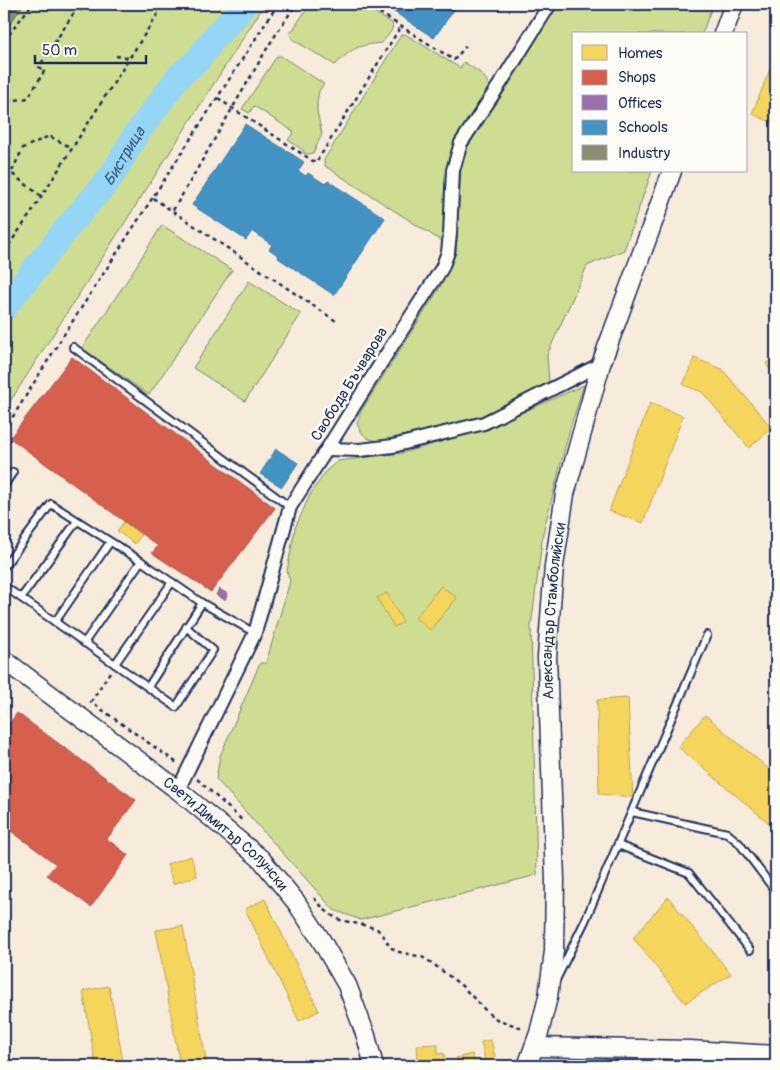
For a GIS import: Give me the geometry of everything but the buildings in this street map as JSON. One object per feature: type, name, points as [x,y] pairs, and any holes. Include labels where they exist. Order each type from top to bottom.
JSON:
[{"type":"street","name":"Свобода Бъчварова","points":[[178,790],[255,633],[290,507],[442,268],[448,252],[453,170],[461,143],[550,4]]},
{"type":"street","points":[[724,32],[734,4]]},
{"type":"street","name":"Александър Стамболийски","points":[[527,1066],[537,1040],[548,996],[554,951],[555,880],[547,657],[554,566],[565,494],[601,364],[672,172]]},
{"type":"street","points":[[327,450],[360,450],[393,446],[484,422],[601,364]]},
{"type":"street","name":"Свети Димитър Солунски","points":[[4,660],[178,790],[261,859],[296,902],[347,985],[366,1036],[374,1066]]},
{"type":"street","points":[[537,1040],[776,1055]]},
{"type":"lane","points":[[73,347],[290,507]]},
{"type":"lane","points":[[4,486],[13,472]]},
{"type":"lane","points":[[4,567],[51,504],[202,602],[255,633]]},
{"type":"lane","points":[[21,598],[77,521]]},
{"type":"lane","points":[[54,622],[110,542]]},
{"type":"lane","points":[[84,642],[141,562]]},
{"type":"lane","points":[[115,664],[172,582]]},
{"type":"lane","points":[[4,586],[176,707],[213,650],[186,628]]},
{"type":"lane","points":[[148,687],[202,602]]},
{"type":"lane","points":[[548,996],[585,921],[707,635]]},
{"type":"lane","points":[[632,812],[727,833],[739,843],[776,892]]},
{"type":"lane","points":[[618,845],[688,873],[750,950]]},
{"type":"path","points":[[4,41],[32,4]]},
{"type":"path","points":[[71,4],[83,11],[88,4]]},
{"type":"path","points":[[148,4],[159,11]]},
{"type":"path","points":[[4,252],[164,4]]},
{"type":"path","points":[[4,431],[65,333],[278,4]]},
{"type":"path","points":[[172,210],[269,45],[296,4]]},
{"type":"path","points":[[366,4],[454,60],[466,46]]},
{"type":"path","points":[[4,110],[10,101],[28,98],[45,70],[39,67],[77,8]]},
{"type":"path","points":[[218,98],[316,163],[401,26]]},
{"type":"path","points":[[116,56],[129,58]]},
{"type":"path","points":[[41,196],[11,173],[23,148],[49,136],[72,148]]},
{"type":"path","points":[[153,198],[336,321]]},
{"type":"path","points":[[115,664],[90,702],[187,770],[244,822]]},
{"type":"path","points":[[313,897],[331,915],[340,920],[377,929],[390,947],[398,952],[422,957],[432,963],[462,986],[488,1013],[537,1040]]},
{"type":"green space","points":[[23,4],[265,4],[4,411],[4,30]]},
{"type":"green space","points":[[310,4],[361,4],[392,23],[393,26],[382,43],[356,48],[335,65],[292,39],[290,34]]},
{"type":"green space","points":[[557,4],[713,4],[703,32],[572,32],[572,172],[652,172],[624,250],[587,266],[547,355],[549,382],[482,417],[380,441],[371,440],[363,434],[357,424],[361,411],[444,281],[456,252],[461,168],[467,147],[519,69]]},
{"type":"green space","points":[[405,34],[460,68],[464,62],[482,75],[489,86],[452,149],[445,184],[443,242],[325,166],[324,160],[401,35]]},
{"type":"green space","points":[[277,56],[281,56],[324,84],[319,91],[317,102],[322,134],[313,153],[303,153],[304,151],[288,140],[294,132],[254,106],[249,113],[242,109]]},
{"type":"green space","points":[[162,225],[232,270],[149,395],[82,348]]},
{"type":"green space","points":[[249,281],[301,314],[245,401],[193,368]]},
{"type":"green space","points":[[584,385],[570,428],[543,533],[531,627],[537,875],[361,920],[334,910],[216,779],[220,756],[260,663],[266,663],[290,581],[287,571],[295,528],[311,493],[327,470],[338,461],[402,453],[485,429]]},
{"type":"waterway","name":"Бистрица","points":[[4,308],[72,222],[111,177],[135,136],[179,76],[198,60],[214,38],[244,4]]}]
